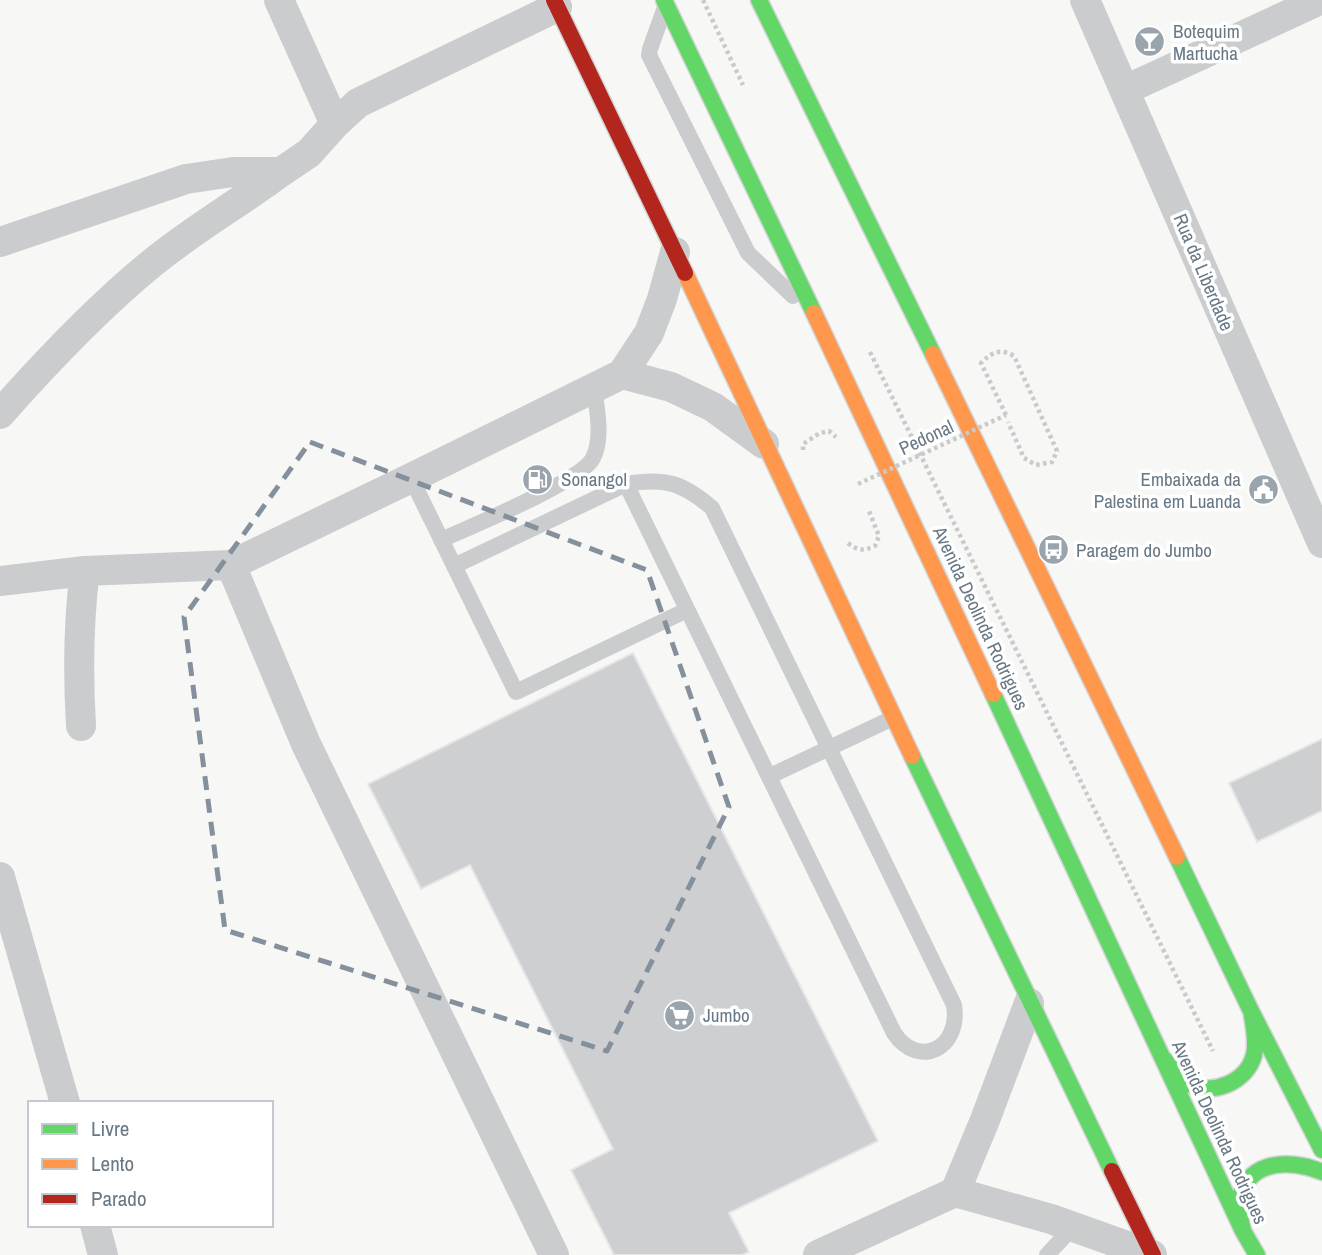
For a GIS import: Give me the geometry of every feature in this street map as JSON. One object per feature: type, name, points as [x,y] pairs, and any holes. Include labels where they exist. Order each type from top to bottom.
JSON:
[{"type":"main road","points":[[759,0],[1000,489],[1250,1009],[1322,1150]]},
{"type":"main road","name":"Avenida Deolinda Rodrigues","points":[[665,2],[816,316],[1256,1255]]},
{"type":"main road","points":[[555,3],[1029,1003],[1153,1255]]},
{"type":"main road","points":[[1162,1058],[1176,1075],[1192,1085],[1214,1089],[1230,1084],[1246,1073],[1254,1056],[1256,1036],[1250,1009]]},
{"type":"main road","points":[[1243,1231],[1239,1209],[1242,1193],[1253,1175],[1267,1165],[1285,1162],[1322,1172]]},
{"type":"street","points":[[279,0],[335,124]]},
{"type":"street","name":"Rua da Liberdade","points":[[1085,0],[1319,528]]},
{"type":"street","points":[[1125,89],[1317,1]]},
{"type":"street","points":[[0,414],[108,300],[193,231],[239,203],[309,153],[358,103],[555,3]]},
{"type":"street","points":[[0,242],[186,179],[233,172],[281,172]]},
{"type":"street","points":[[0,581],[85,570],[231,565],[411,478],[622,374],[649,333],[675,253]]},
{"type":"street","points":[[622,374],[671,387],[703,402],[764,444]]},
{"type":"street","points":[[231,565],[306,744],[554,1255]]},
{"type":"street","points":[[81,726],[78,673],[85,570]]},
{"type":"street","points":[[0,877],[64,1101]]},
{"type":"street","points":[[955,1192],[1029,1003]]},
{"type":"street","points":[[818,1255],[955,1192],[1073,1227],[1153,1255]]},
{"type":"street","points":[[96,1227],[103,1255]]},
{"type":"lane","points":[[665,2],[649,55],[748,253],[816,316]]},
{"type":"lane","points":[[441,540],[566,482],[593,459],[599,427],[594,388]]},
{"type":"lane","points":[[411,478],[516,692],[687,610]]},
{"type":"lane","points":[[454,566],[626,484],[649,480],[673,483],[694,492],[712,508],[954,1005],[955,1026],[952,1035],[938,1049],[928,1052],[908,1048],[894,1033],[626,484]]},
{"type":"lane","points":[[770,776],[893,718]]},
{"type":"lane","points":[[1047,1255],[1073,1227]]},
{"type":"path","points":[[703,0],[744,87]]},
{"type":"path","points":[[869,348],[1213,1051]]},
{"type":"path","points":[[1005,351],[1014,356],[1057,451],[1052,462],[1036,465],[1024,458],[1007,419],[981,363],[996,352],[1005,351]]},
{"type":"path","name":"Pedonal","points":[[863,497],[858,484],[1007,419]]},
{"type":"path","points":[[803,453],[803,444],[820,433],[829,431],[838,439]]},
{"type":"path","points":[[847,542],[855,549],[865,551],[876,546],[879,536],[868,510]]},
{"type":"highlighted area","points":[[310,442],[647,570],[729,807],[607,1051],[225,930],[184,617]]},
{"type":"building","name":"Jumbo","points":[[633,653],[878,1141],[729,1213],[749,1252],[742,1255],[614,1255],[571,1170],[613,1149],[470,865],[421,889],[368,784]]},
{"type":"building","points":[[1322,739],[1322,811],[1257,842],[1229,783]]},
{"type":"traffic: fast","points":[[664,0],[814,313]]},
{"type":"traffic: fast","points":[[759,0],[933,354]]},
{"type":"traffic: fast","points":[[993,694],[1243,1231],[1257,1255]]},
{"type":"traffic: fast","points":[[912,756],[1112,1171]]},
{"type":"traffic: fast","points":[[1177,857],[1322,1150]]},
{"type":"traffic: fast","points":[[1164,1059],[1181,1078],[1197,1087],[1227,1084],[1244,1073],[1254,1055],[1252,1016]]},
{"type":"traffic: fast","points":[[1243,1231],[1239,1209],[1241,1193],[1256,1172],[1281,1164],[1308,1167],[1322,1172]]},
{"type":"traffic: slow","points":[[685,273],[912,756]]},
{"type":"traffic: slow","points":[[814,313],[993,694]]},
{"type":"traffic: slow","points":[[933,354],[1177,857]]},
{"type":"traffic: jam","points":[[554,0],[685,273]]},
{"type":"traffic: jam","points":[[1112,1171],[1153,1255]]},
{"type":"place","name":"Botequim Martucha","points":[[1150,42]]},
{"type":"place","name":"Sonangol","points":[[538,479]]},
{"type":"place","name":"Embaixada da Palestina em Luanda","points":[[1264,490]]},
{"type":"place","name":"Paragem do Jumbo","points":[[1053,550]]},
{"type":"place","name":"Jumbo","points":[[680,1015]]}]
